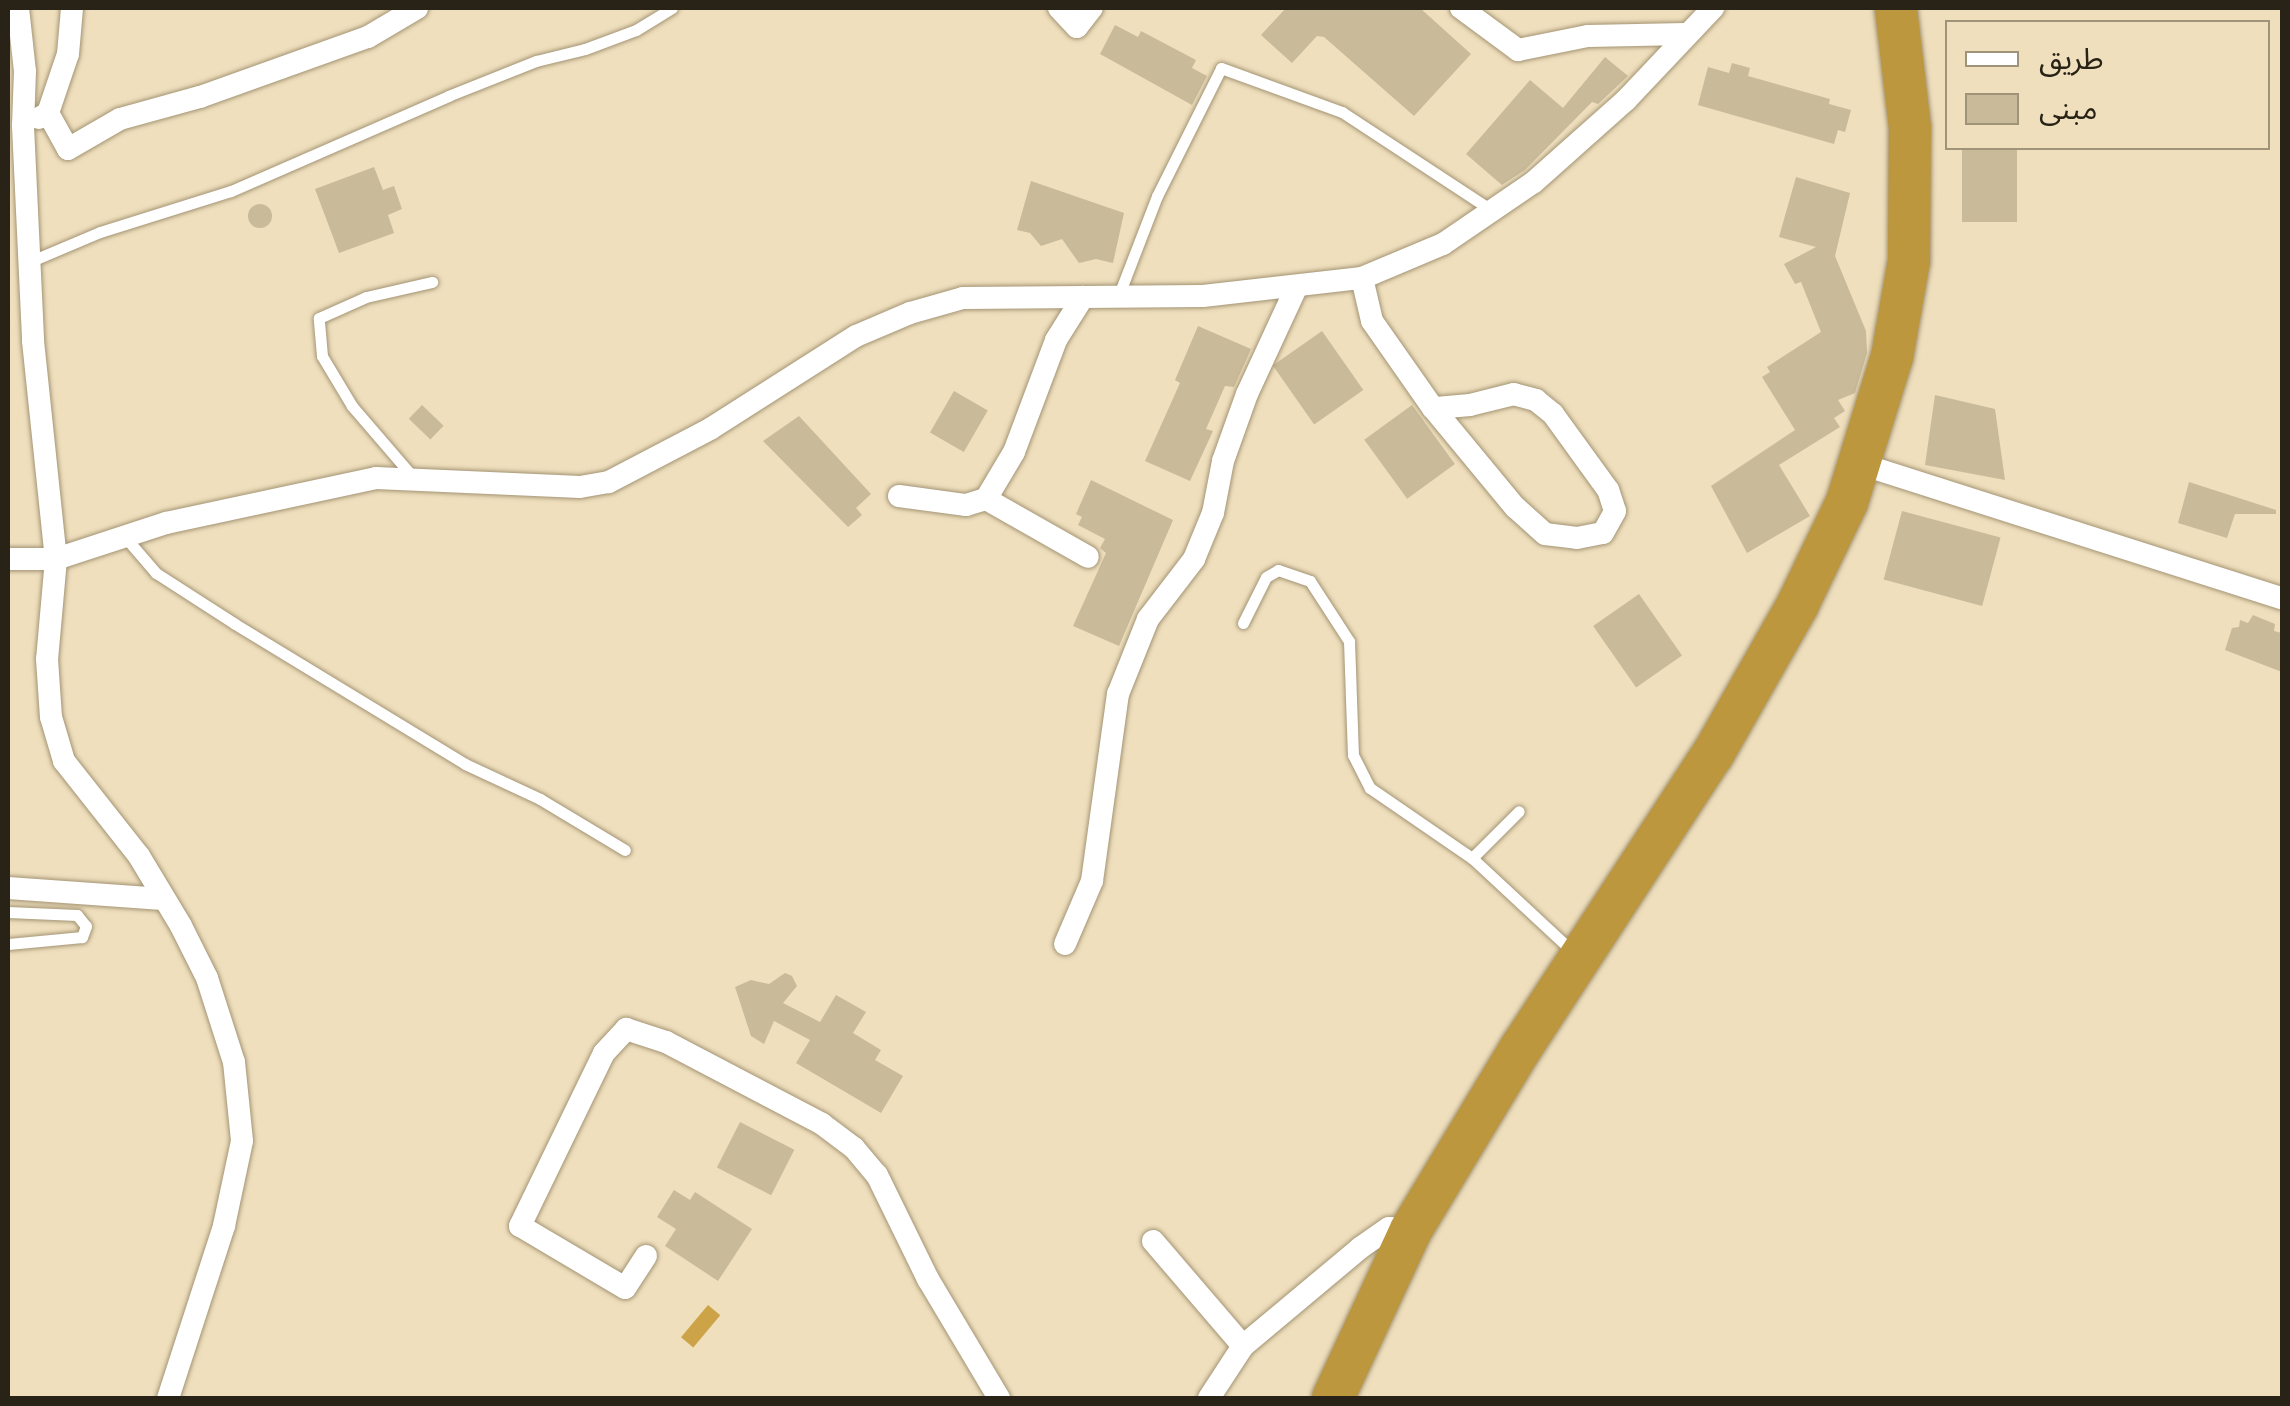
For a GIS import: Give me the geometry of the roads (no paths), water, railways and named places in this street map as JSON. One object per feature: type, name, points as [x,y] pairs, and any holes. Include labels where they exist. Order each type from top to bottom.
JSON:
[{"type":"highway","points":[[1333,1398],[1412,1230],[1579,957],[1742,704],[1806,588],[1861,464],[1896,341],[1910,261],[1910,128],[1896,8]]},
{"type":"street","points":[[18,8],[14,42],[25,71],[22,126],[29,262],[56,559],[47,659],[55,732],[64,761],[138,856],[207,978],[234,1062],[242,1141],[224,1226],[168,1398]]},
{"type":"street","points":[[22,126],[48,112],[68,54],[72,8]]},
{"type":"street","points":[[48,112],[68,149],[120,119],[200,97],[368,37],[417,8]]},
{"type":"street","points":[[1058,8],[1077,26],[1092,8]]},
{"type":"street","points":[[1461,8],[1518,50],[1588,36],[1685,34]]},
{"type":"street","points":[[8,560],[56,559],[242,504],[376,478],[412,476],[580,486],[609,482],[710,430],[856,336],[910,313],[962,298],[1118,297],[1296,288],[1362,278],[1443,244],[1534,182],[1626,100],[1713,8]]},
{"type":"street","points":[[1362,278],[1372,320],[1432,408],[1515,507],[1545,534],[1576,538],[1603,534],[1615,511],[1608,490],[1552,414],[1536,400],[1514,394],[1470,405],[1432,408]]},
{"type":"street","points":[[1066,944],[1092,881],[1118,694],[1148,619],[1194,559],[1213,514],[1223,461],[1246,394],[1296,288]]},
{"type":"street","points":[[986,500],[1014,452],[1056,340],[1083,297]]},
{"type":"street","points":[[1861,464],[2282,598]]},
{"type":"street","points":[[899,496],[966,504],[986,500],[1088,557]]},
{"type":"street","points":[[8,888],[163,899]]},
{"type":"street","points":[[646,1256],[625,1288],[520,1226],[604,1054],[626,1029],[683,1052],[822,1124],[854,1148],[876,1175],[928,1279],[999,1398]]},
{"type":"street","points":[[1210,1398],[1243,1346],[1360,1248],[1388,1228],[1412,1230]]},
{"type":"street","points":[[1153,1241],[1243,1346]]},
{"type":"lane","points":[[29,262],[100,232],[231,191],[536,61],[636,30],[672,8]]},
{"type":"lane","points":[[1118,297],[1157,196],[1221,68],[1342,112],[1493,211]]},
{"type":"lane","points":[[412,476],[352,406],[322,356],[319,318],[366,298],[432,282]]},
{"type":"lane","points":[[125,537],[156,574],[235,624],[465,764],[540,799],[625,850]]},
{"type":"lane","points":[[1243,623],[1266,577],[1278,570],[1310,581],[1349,641],[1353,755],[1360,773],[1386,803],[1472,858],[1579,957]]},
{"type":"lane","points":[[1472,858],[1520,811]]},
{"type":"lane","points":[[8,912],[77,915],[86,926],[82,937],[8,944]]}]
